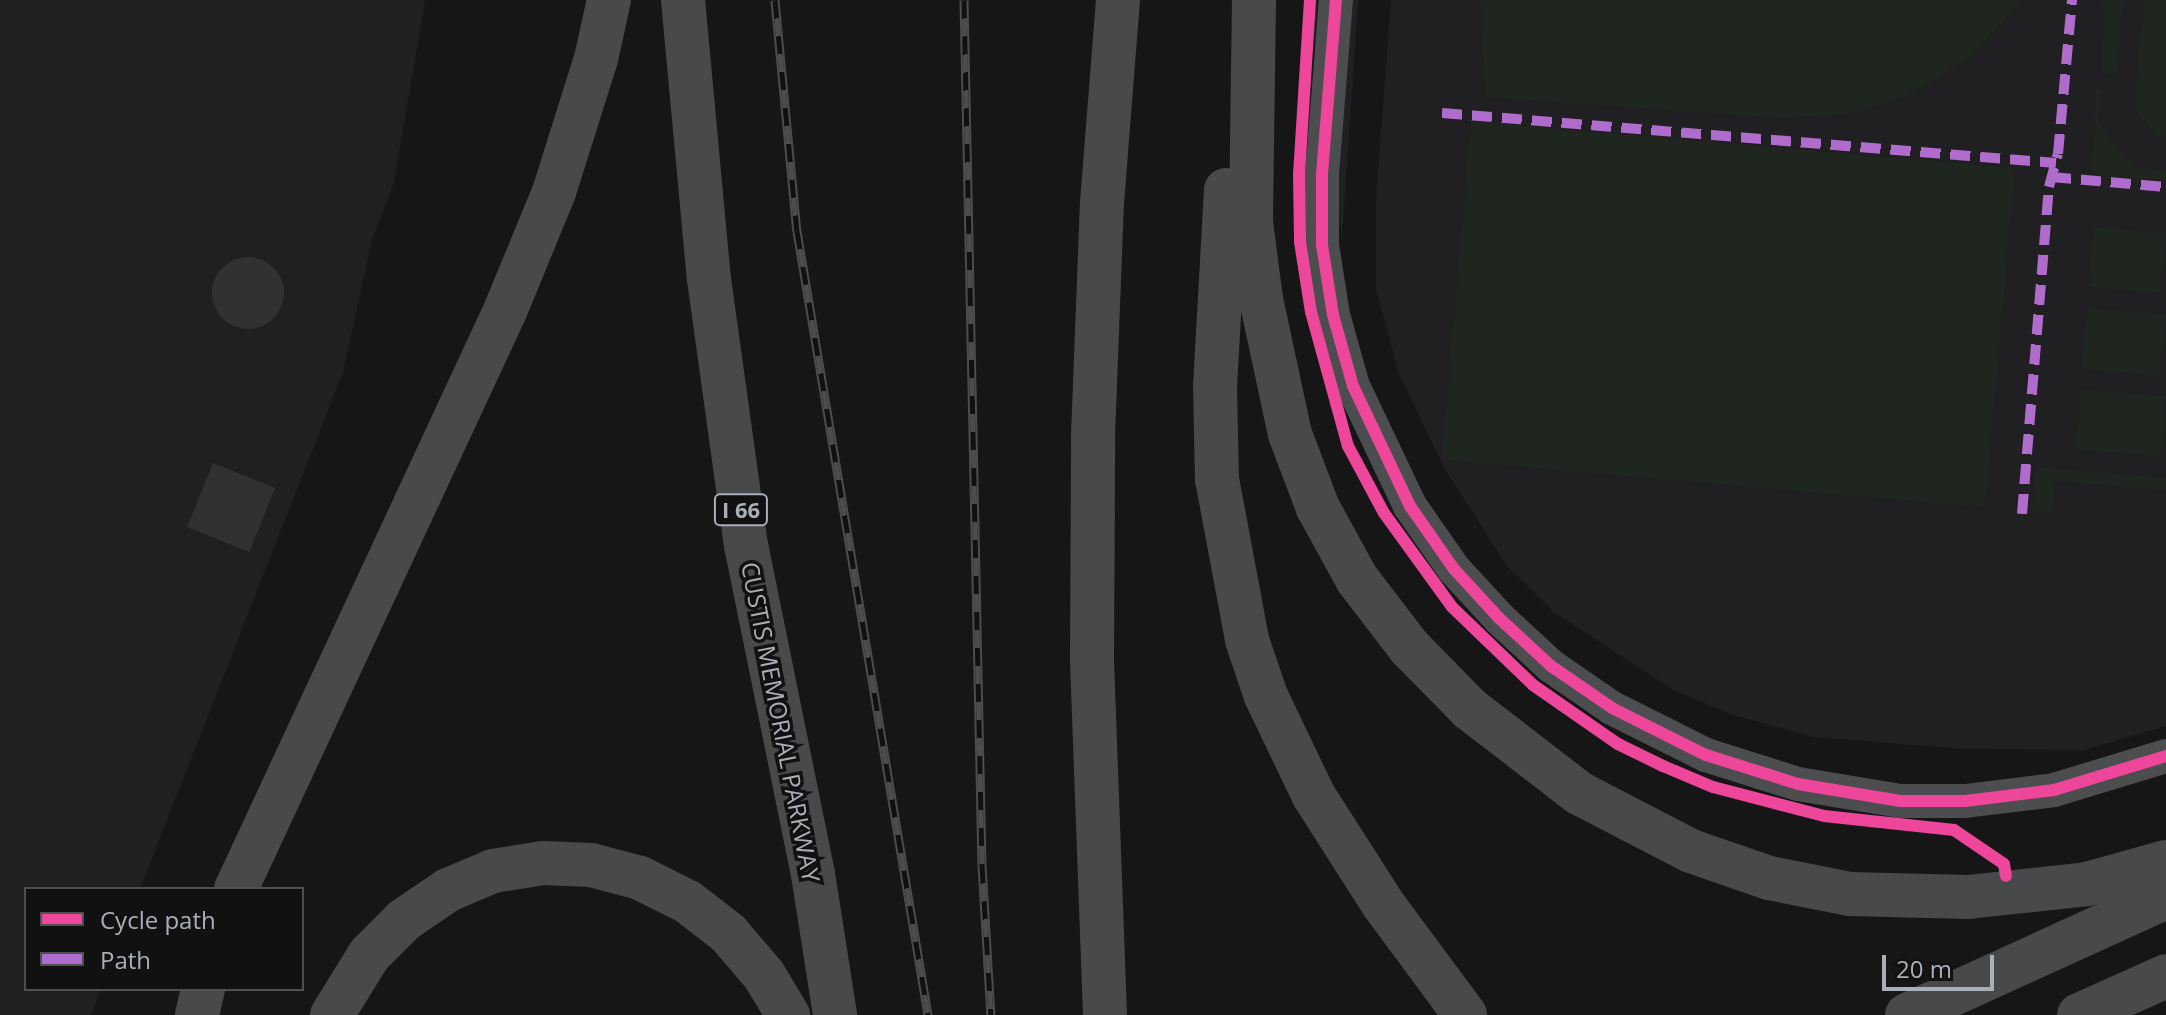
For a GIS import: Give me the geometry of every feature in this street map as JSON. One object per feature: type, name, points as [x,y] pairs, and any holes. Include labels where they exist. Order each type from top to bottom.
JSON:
[{"type":"main road","points":[[237,887],[505,311],[554,192],[596,59],[609,0]]},
{"type":"main road","name":"CUSTIS MEMORIAL PARKWAY","points":[[683,0],[708,263],[746,545],[813,874],[835,1015]]},
{"type":"main road","points":[[1105,1015],[1092,656],[1093,436],[1102,203],[1118,0]]},
{"type":"main road","points":[[1243,0],[1235,48],[1215,386],[1217,479],[1233,582],[1266,696],[1314,796],[1383,904],[1465,1015]]},
{"type":"main road","points":[[1254,0],[1251,222],[1261,299],[1290,434],[1318,508],[1357,579],[1410,648],[1470,709],[1591,800],[1691,851],[1769,878],[1850,894],[1968,897],[2087,884],[2166,862]]},
{"type":"main road","points":[[332,1015],[369,955],[404,920],[448,890],[493,871],[543,863],[591,865],[640,878],[688,902],[728,933],[764,975],[788,1015]]},
{"type":"main road","points":[[1907,1015],[2166,897]]},
{"type":"main road","points":[[2079,1015],[2166,976]]},
{"type":"main road","points":[[197,1015],[203,991]]},
{"type":"street","points":[[1336,0],[1322,175],[1322,245],[1333,315],[1353,386],[1410,506],[1454,569],[1499,618],[1551,666],[1612,708],[1706,755],[1798,784],[1901,801],[1965,801],[2054,790],[2166,756]]},
{"type":"shaded area","points":[[0,0],[425,0],[394,183],[372,240],[343,372],[141,887],[24,887],[24,991],[100,991],[91,1015],[0,1015]]},
{"type":"shaded area","points":[[1308,0],[1358,0],[1342,238]]},
{"type":"shaded area","points":[[1391,0],[2166,0],[2166,726],[2084,750],[1962,749],[1814,737],[1733,715],[1675,691],[1555,613],[1507,566],[1446,471],[1399,374],[1376,289],[1376,198]]},
{"type":"shaded area","points":[[1480,0],[2022,0],[1967,60],[1908,95],[1849,114],[1781,118],[1486,97]]},
{"type":"shaded area","points":[[2103,0],[2124,0],[2117,74],[2101,73]]},
{"type":"shaded area","points":[[2144,0],[2166,0],[2166,136],[2156,135],[2134,109]]},
{"type":"shaded area","points":[[2096,90],[2101,90],[2098,121],[2109,138],[2140,169],[2166,171],[2166,180],[2099,176],[2092,171]]},
{"type":"shaded area","points":[[1471,121],[2015,169],[1985,507],[1441,460]]},
{"type":"shaded area","points":[[2094,227],[2166,233],[2160,293],[2089,287]]},
{"type":"shaded area","points":[[2087,308],[2166,315],[2160,376],[2082,369]]},
{"type":"shaded area","points":[[2080,390],[2166,396],[2162,456],[2076,450]]},
{"type":"shaded area","points":[[2035,467],[2166,478],[2166,490],[2055,481],[2052,511],[2032,510]]},
{"type":"building","points":[[248,257],[268,263],[278,273],[284,293],[278,313],[268,323],[248,329],[228,323],[218,313],[212,293],[218,273],[228,263]]},
{"type":"building","points":[[213,463],[275,488],[249,552],[187,527]]},
{"type":"railway","points":[[775,0],[797,231],[928,1015]]},
{"type":"railway","points":[[964,0],[982,865],[991,1015]]},
{"type":"marked path","points":[[2022,514],[2049,187],[2058,154],[2072,0]]},
{"type":"marked path","points":[[1442,113],[2056,163]]},
{"type":"marked path","points":[[2051,177],[2166,187]]},
{"type":"cycle path","points":[[1310,0],[1299,175],[1300,242],[1311,312],[1348,446],[1384,513],[1452,607],[1533,685],[1618,744],[1663,766],[1713,787],[1824,816],[1954,830],[2004,864],[2006,876]]},
{"type":"cycle path","points":[[1336,0],[1322,175],[1322,245],[1333,315],[1353,386],[1410,506],[1454,569],[1499,618],[1551,666],[1612,708],[1706,755],[1798,784],[1901,801],[1965,801],[2054,790],[2166,756]]}]
